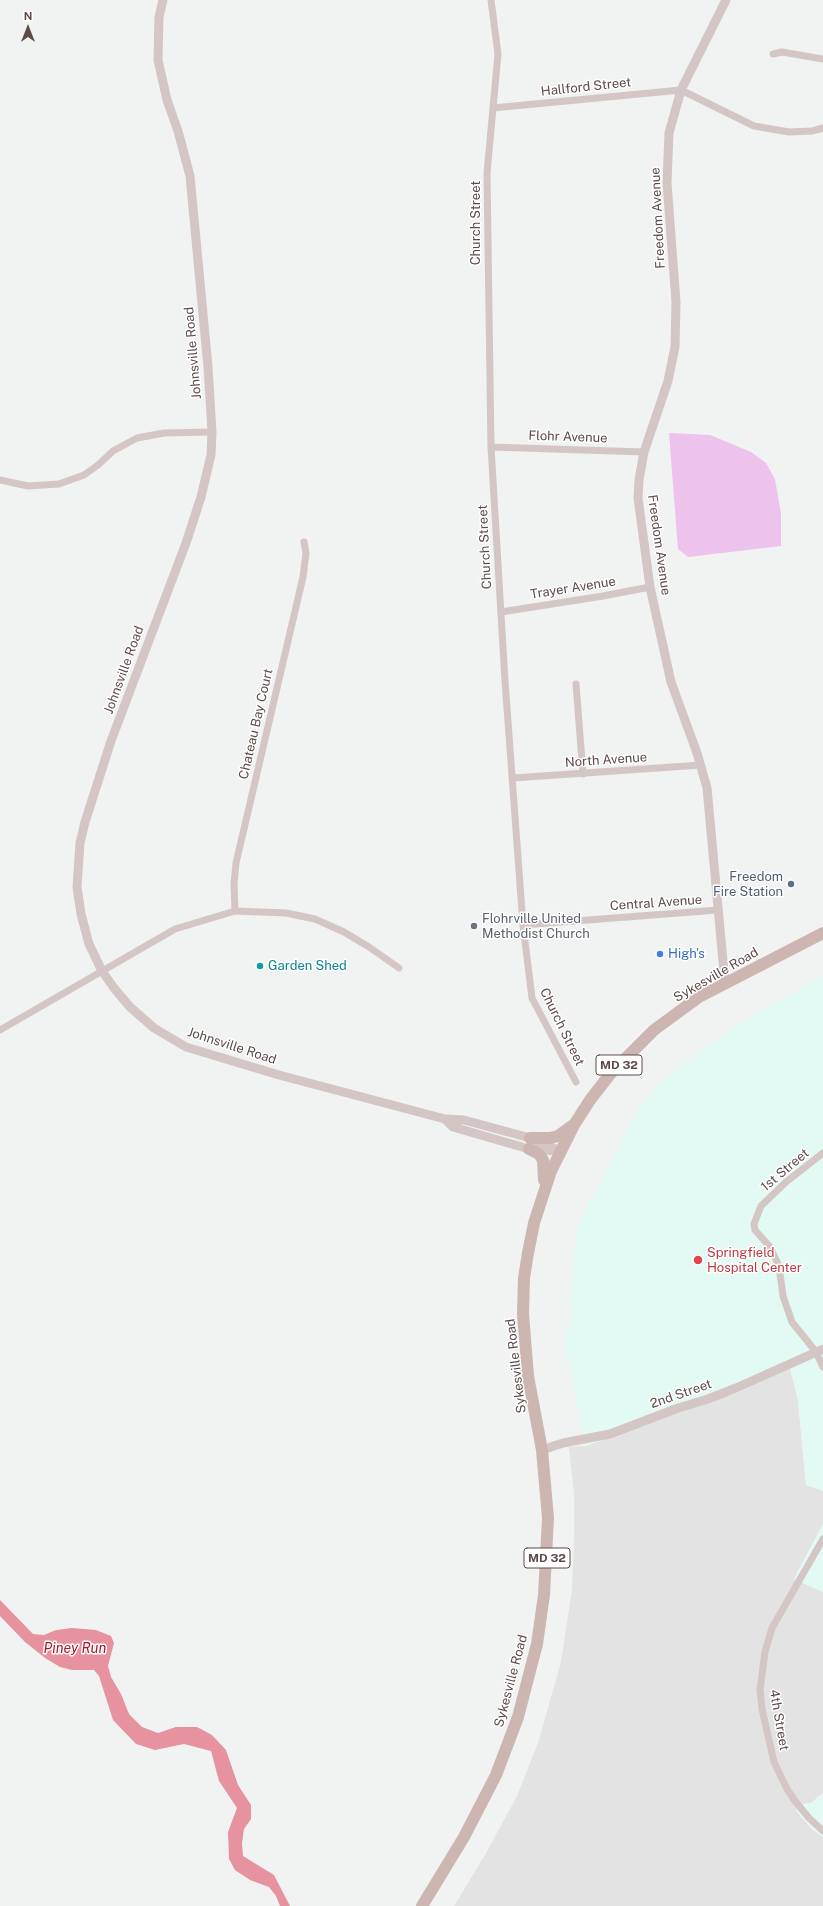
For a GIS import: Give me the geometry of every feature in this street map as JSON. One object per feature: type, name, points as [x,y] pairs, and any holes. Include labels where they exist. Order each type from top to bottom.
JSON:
[{"type":"main road","name":"Sykesville Road","points":[[422,1906],[464,1837],[496,1775],[518,1717],[532,1668],[544,1595],[548,1518],[542,1450],[528,1376],[523,1314],[524,1278],[528,1253],[534,1223],[544,1188],[560,1151],[574,1125],[611,1073],[654,1030],[680,1011],[725,983],[823,933]]},
{"type":"main road","points":[[544,1188],[543,1160],[530,1143],[558,1136],[574,1125]]},
{"type":"street","name":"Johnsville Road","points":[[162,0],[158,17],[158,60],[167,100],[182,143],[190,176],[212,432],[209,470],[201,497],[112,741],[80,843],[77,888],[81,914],[89,944],[102,971],[114,988],[144,1020],[167,1037],[186,1047],[279,1075],[445,1119],[464,1120],[530,1143],[560,1151]]},
{"type":"street","name":"Church Street","points":[[491,0],[498,54],[487,180],[491,447],[523,925],[532,998],[576,1082]]},
{"type":"street","name":"Freedom Avenue","points":[[725,983],[707,788],[701,765],[671,682],[650,587],[638,498],[638,480],[644,452],[668,380],[675,347],[676,302],[667,162],[669,133],[681,90],[726,0]]},
{"type":"street","points":[[773,54],[782,52],[823,59]]},
{"type":"street","points":[[681,90],[754,126],[789,132],[812,131],[823,128]]},
{"type":"street","name":"Hallford Street","points":[[493,108],[681,90]]},
{"type":"street","points":[[0,480],[28,486],[59,484],[84,475],[113,452],[137,438],[164,433],[212,432]]},
{"type":"street","name":"Flohr Avenue","points":[[491,447],[644,452]]},
{"type":"street","name":"Chateau Bay Court","points":[[235,911],[234,884],[236,863],[303,577],[306,553],[304,542]]},
{"type":"street","name":"Trayer Avenue","points":[[501,612],[650,587]]},
{"type":"street","points":[[576,684],[583,774]]},
{"type":"street","name":"North Avenue","points":[[512,778],[701,765]]},
{"type":"street","name":"Central Avenue","points":[[523,925],[718,910]]},
{"type":"street","points":[[0,1030],[175,929],[235,911],[286,913],[315,919],[344,932],[399,968]]},
{"type":"street","name":"1st Street","points":[[820,1350],[792,1322],[783,1296],[779,1266],[770,1247],[755,1230],[754,1224],[761,1206],[786,1182],[823,1153]]},
{"type":"street","points":[[820,1350],[823,1367]]},
{"type":"street","name":"2nd Street","points":[[542,1450],[563,1443],[610,1434],[736,1388],[820,1350]]},
{"type":"street","name":"4th Street","points":[[823,1539],[772,1628],[765,1652],[760,1690],[762,1709],[774,1762],[787,1789],[809,1818],[823,1831]]},
{"type":"shaded area","points":[[669,433],[710,435],[751,452],[766,463],[775,479],[781,514],[781,546],[688,557],[678,549]]},
{"type":"shaded area","name":"Springfield Hospital Center","points":[[823,976],[823,1491],[806,1485],[798,1400],[790,1368],[734,1394],[682,1410],[586,1446],[564,1342],[571,1313],[570,1298],[578,1223],[635,1116],[657,1085],[687,1061],[752,1016]]},
{"type":"shaded area","points":[[790,1368],[798,1400],[806,1485],[823,1491],[823,1524],[794,1579],[823,1592],[823,1793],[811,1803],[804,1804],[796,1811],[813,1830],[823,1837],[823,1906],[454,1906],[485,1855],[517,1796],[538,1743],[561,1662],[572,1589],[574,1542],[574,1494],[569,1447],[586,1446],[663,1416],[734,1394]]},
{"type":"shaded area","points":[[823,1524],[823,1592],[794,1579]]},
{"type":"shaded area","points":[[823,1793],[823,1837],[813,1830],[796,1811],[804,1804],[811,1803]]},
{"type":"water","name":"Piney Run","points":[[0,1600],[33,1634],[44,1635],[56,1630],[72,1628],[96,1630],[111,1636],[114,1643],[108,1666],[111,1677],[121,1694],[129,1714],[142,1727],[158,1733],[176,1727],[197,1727],[212,1735],[226,1750],[238,1785],[251,1805],[251,1819],[244,1829],[242,1843],[243,1856],[274,1875],[290,1906],[280,1906],[276,1896],[269,1887],[250,1880],[235,1870],[229,1859],[228,1832],[237,1808],[219,1781],[211,1751],[184,1744],[155,1750],[136,1744],[113,1720],[99,1676],[94,1670],[72,1670],[60,1667],[45,1658],[25,1642],[0,1616]]},
{"type":"place","name":"Freedom Fire Station","points":[[791,884]]},
{"type":"place","name":"Flohrville United Methodist Church","points":[[474,926]]},
{"type":"place","name":"High's","points":[[660,954]]},
{"type":"place","name":"Garden Shed","points":[[260,966]]},
{"type":"place","name":"Springfield Hospital Center","points":[[698,1260]]}]
